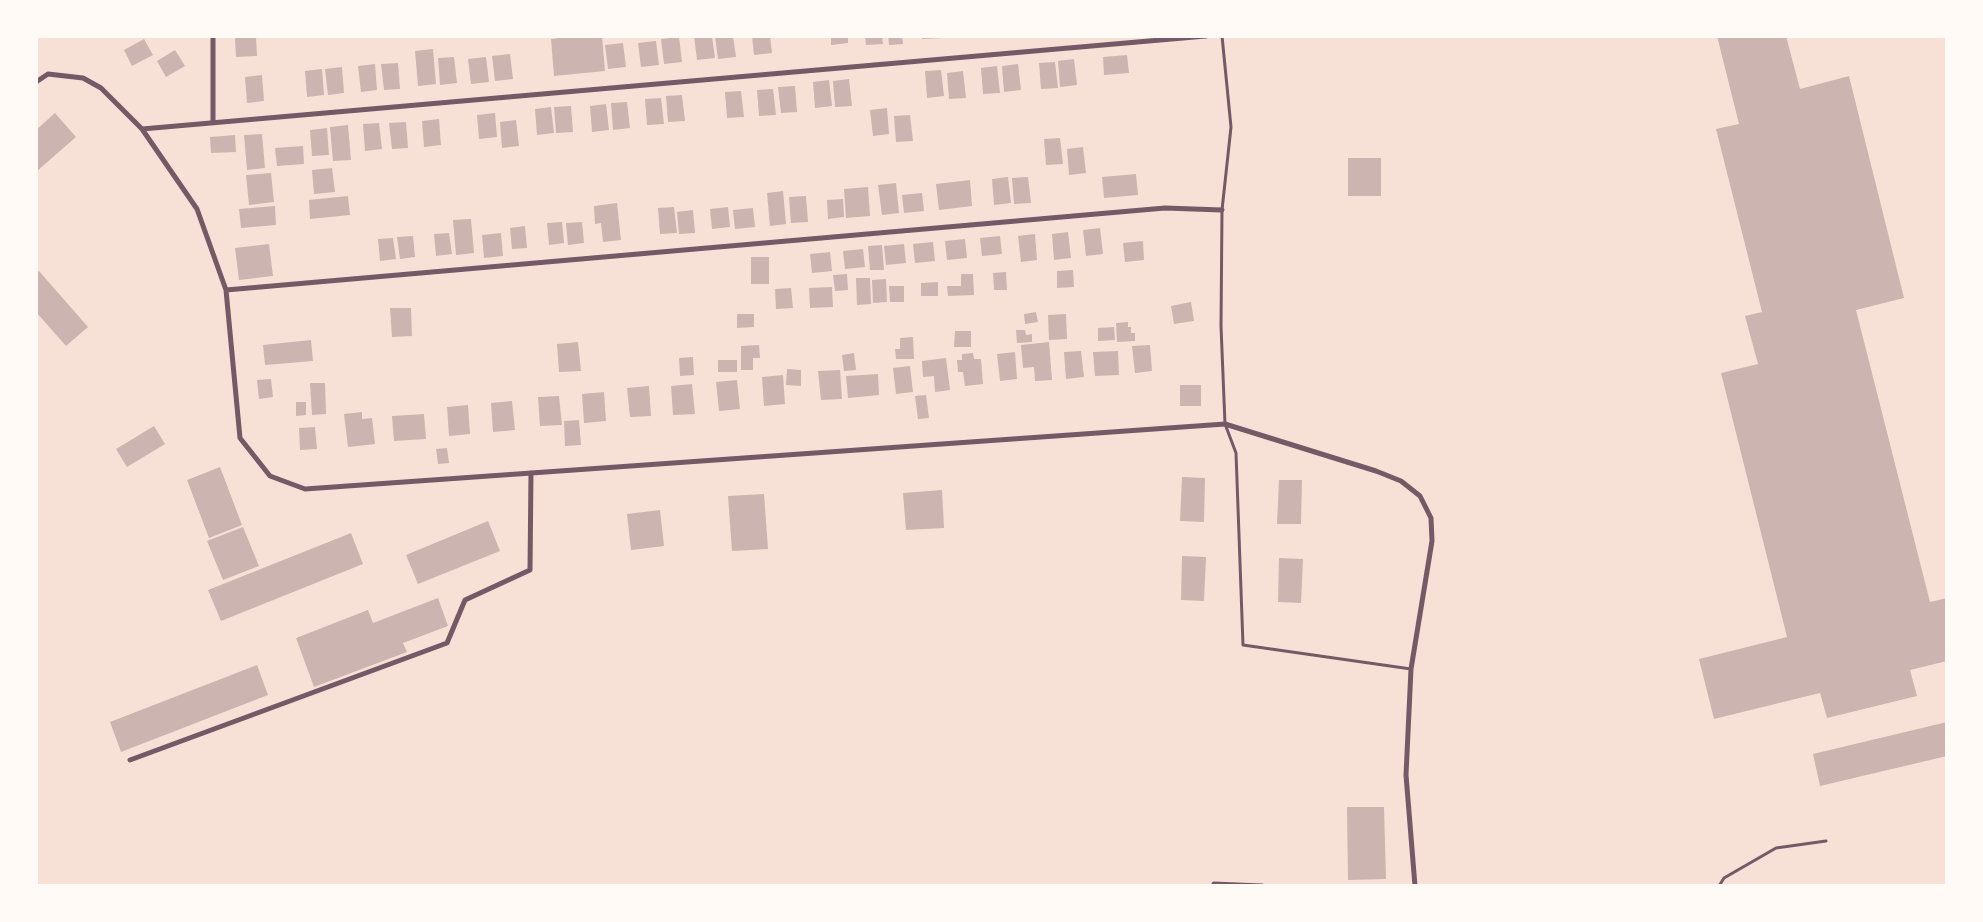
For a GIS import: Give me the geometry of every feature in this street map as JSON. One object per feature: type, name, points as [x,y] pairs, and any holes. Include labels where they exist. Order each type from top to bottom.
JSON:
[{"type":"street","points":[[213,36],[213,122]]},
{"type":"street","points":[[142,128],[1206,36]]},
{"type":"street","points":[[36,82],[48,74],[84,78],[101,88],[142,128],[197,209],[226,290],[240,438],[270,476],[304,489],[1225,424],[1376,471],[1402,481],[1420,496],[1430,518],[1432,541],[1411,669],[1406,775],[1415,886]]},
{"type":"street","points":[[226,290],[1165,208],[1222,210]]},
{"type":"street","points":[[130,760],[447,643],[465,600],[530,570],[532,473]]},
{"type":"street","points":[[1214,886],[1262,886]]},
{"type":"lane","points":[[1222,36],[1231,127],[1222,210],[1221,326],[1225,424],[1236,453],[1244,645],[1411,669]]},
{"type":"lane","points":[[1719,886],[1724,878],[1776,848],[1826,841]]},
{"type":"building","points":[[575,36],[602,36],[605,71],[554,76],[551,39]]},
{"type":"building","points":[[694,36],[712,36],[715,58],[697,60]]},
{"type":"building","points":[[715,36],[733,36],[736,57],[718,59]]},
{"type":"building","points":[[752,36],[770,36],[772,53],[754,55]]},
{"type":"building","points":[[831,36],[848,36],[848,43],[831,45]]},
{"type":"building","points":[[865,36],[882,36],[883,44],[866,45]]},
{"type":"building","points":[[888,36],[902,36],[903,44],[889,45]]},
{"type":"building","points":[[922,36],[942,36],[942,38],[922,39]]},
{"type":"building","points":[[1717,36],[1786,36],[1800,89],[1849,76],[1904,298],[1856,310],[1930,602],[1947,598],[1947,661],[1910,670],[1917,696],[1827,718],[1820,693],[1714,719],[1699,659],[1787,637],[1721,373],[1758,364],[1745,316],[1762,312],[1716,129],[1739,124]]},
{"type":"building","points":[[256,37],[257,56],[236,57],[235,38]]},
{"type":"building","points":[[679,37],[682,62],[664,64],[661,39]]},
{"type":"building","points":[[144,39],[153,55],[132,66],[124,50]]},
{"type":"building","points":[[656,41],[659,65],[641,67],[638,43]]},
{"type":"building","points":[[623,43],[626,67],[608,69],[605,45]]},
{"type":"building","points":[[433,49],[436,84],[418,86],[415,51]]},
{"type":"building","points":[[175,50],[185,66],[166,77],[157,61]]},
{"type":"building","points":[[510,54],[513,79],[495,81],[492,56]]},
{"type":"building","points":[[1127,55],[1129,73],[1104,75],[1103,57]]},
{"type":"building","points":[[454,57],[457,83],[440,85],[438,58]]},
{"type":"building","points":[[486,57],[489,82],[471,84],[468,59]]},
{"type":"building","points":[[1074,59],[1077,85],[1060,87],[1058,61]]},
{"type":"building","points":[[1055,62],[1058,88],[1041,89],[1039,63]]},
{"type":"building","points":[[398,63],[400,89],[384,90],[381,64]]},
{"type":"building","points":[[375,64],[377,90],[361,92],[358,66]]},
{"type":"building","points":[[1018,64],[1021,90],[1004,92],[1002,66]]},
{"type":"building","points":[[997,66],[1000,93],[983,94],[981,68]]},
{"type":"building","points":[[342,67],[344,93],[328,95],[325,69]]},
{"type":"building","points":[[322,69],[324,95],[307,97],[305,71]]},
{"type":"building","points":[[941,70],[944,96],[927,98],[925,71]]},
{"type":"building","points":[[963,71],[966,98],[949,99],[947,73]]},
{"type":"building","points":[[262,75],[264,101],[247,103],[245,77]]},
{"type":"building","points":[[849,79],[852,106],[835,107],[833,81]]},
{"type":"building","points":[[829,80],[832,106],[815,108],[813,82]]},
{"type":"building","points":[[795,86],[797,112],[781,113],[778,87]]},
{"type":"building","points":[[773,89],[776,115],[759,116],[757,90]]},
{"type":"building","points":[[741,91],[744,117],[727,118],[725,92]]},
{"type":"building","points":[[682,95],[685,121],[668,122],[666,96]]},
{"type":"building","points":[[661,98],[664,124],[647,125],[645,99]]},
{"type":"building","points":[[627,102],[630,128],[613,130],[611,103]]},
{"type":"building","points":[[606,104],[609,130],[592,132],[590,106]]},
{"type":"building","points":[[571,106],[573,132],[556,133],[554,107]]},
{"type":"building","points":[[551,107],[554,133],[537,135],[535,109]]},
{"type":"building","points":[[887,108],[889,134],[873,136],[870,110]]},
{"type":"building","points":[[55,113],[76,137],[36,172],[36,130]]},
{"type":"building","points":[[495,113],[497,137],[479,139],[477,115]]},
{"type":"building","points":[[910,115],[913,141],[896,142],[894,116]]},
{"type":"building","points":[[439,119],[441,145],[424,147],[422,121]]},
{"type":"building","points":[[516,120],[519,146],[502,148],[500,122]]},
{"type":"building","points":[[406,122],[408,148],[392,149],[389,123]]},
{"type":"building","points":[[379,123],[382,149],[365,151],[363,124]]},
{"type":"building","points":[[348,125],[351,160],[333,161],[330,127]]},
{"type":"building","points":[[327,128],[329,155],[312,156],[310,130]]},
{"type":"building","points":[[262,134],[265,168],[247,170],[244,135]]},
{"type":"building","points":[[235,135],[236,152],[211,153],[210,137]]},
{"type":"building","points":[[1060,138],[1063,164],[1046,165],[1044,139]]},
{"type":"building","points":[[303,146],[304,164],[277,166],[275,148]]},
{"type":"building","points":[[1083,147],[1086,173],[1069,175],[1067,149]]},
{"type":"building","points":[[1348,158],[1381,158],[1381,196],[1348,196]]},
{"type":"building","points":[[332,168],[335,192],[314,194],[312,170]]},
{"type":"building","points":[[271,173],[274,202],[249,205],[246,175]]},
{"type":"building","points":[[1136,174],[1138,195],[1104,198],[1102,177]]},
{"type":"building","points":[[1008,177],[1011,203],[994,205],[992,179]]},
{"type":"building","points":[[1028,177],[1031,203],[1014,204],[1012,178]]},
{"type":"building","points":[[970,180],[972,206],[939,210],[936,184]]},
{"type":"building","points":[[896,183],[899,213],[882,215],[878,185]]},
{"type":"building","points":[[868,187],[870,216],[846,218],[844,189]]},
{"type":"building","points":[[783,191],[786,224],[770,226],[767,193]]},
{"type":"building","points":[[922,193],[924,211],[904,213],[902,195]]},
{"type":"building","points":[[348,196],[350,215],[310,219],[309,200]]},
{"type":"building","points":[[806,196],[808,222],[791,223],[789,197]]},
{"type":"building","points":[[843,199],[844,217],[828,219],[827,200]]},
{"type":"building","points":[[617,203],[621,240],[603,242],[601,223],[595,224],[594,206]]},
{"type":"building","points":[[275,206],[276,225],[241,228],[239,209]]},
{"type":"building","points":[[674,207],[677,233],[660,234],[658,208]]},
{"type":"building","points":[[728,207],[730,227],[712,229],[710,209]]},
{"type":"building","points":[[753,208],[755,227],[735,229],[733,210]]},
{"type":"building","points":[[693,210],[695,233],[679,234],[677,212]]},
{"type":"building","points":[[471,219],[474,253],[456,255],[453,220]]},
{"type":"building","points":[[562,222],[564,243],[549,245],[547,223]]},
{"type":"building","points":[[582,222],[584,243],[568,245],[566,223]]},
{"type":"building","points":[[525,226],[527,248],[512,249],[510,228]]},
{"type":"building","points":[[1100,228],[1103,254],[1086,256],[1083,230]]},
{"type":"building","points":[[1068,232],[1071,258],[1054,260],[1052,234]]},
{"type":"building","points":[[449,233],[452,254],[436,256],[434,234]]},
{"type":"building","points":[[501,233],[503,256],[484,258],[482,235]]},
{"type":"building","points":[[1035,234],[1037,260],[1021,262],[1018,236]]},
{"type":"building","points":[[413,236],[415,257],[400,259],[397,237]]},
{"type":"building","points":[[1000,236],[1002,254],[982,256],[980,238]]},
{"type":"building","points":[[393,238],[396,259],[380,261],[378,239]]},
{"type":"building","points":[[965,239],[967,258],[947,260],[945,241]]},
{"type":"building","points":[[1143,241],[1144,260],[1125,262],[1123,243]]},
{"type":"building","points":[[933,242],[935,261],[915,263],[913,244]]},
{"type":"building","points":[[269,244],[273,276],[239,280],[235,248]]},
{"type":"building","points":[[904,244],[906,263],[886,265],[884,246]]},
{"type":"building","points":[[882,245],[884,270],[870,270],[868,246]]},
{"type":"building","points":[[863,249],[865,267],[845,269],[843,251]]},
{"type":"building","points":[[830,252],[832,271],[812,273],[810,254]]},
{"type":"building","points":[[751,257],[769,257],[769,284],[751,284]]},
{"type":"building","points":[[1073,270],[1074,287],[1057,288],[1057,271]]},
{"type":"building","points":[[39,271],[88,327],[66,346],[36,312],[36,274]]},
{"type":"building","points":[[1006,272],[1007,290],[994,290],[993,273]]},
{"type":"building","points":[[847,274],[848,290],[835,291],[833,275]]},
{"type":"building","points":[[961,274],[973,274],[974,295],[948,296],[947,286],[961,286]]},
{"type":"building","points":[[856,278],[870,278],[871,304],[857,305]]},
{"type":"building","points":[[886,279],[887,302],[873,303],[872,280]]},
{"type":"building","points":[[938,282],[938,296],[921,296],[921,283]]},
{"type":"building","points":[[889,286],[904,286],[904,302],[890,302]]},
{"type":"building","points":[[832,287],[833,307],[810,308],[809,288]]},
{"type":"building","points":[[791,288],[793,308],[776,309],[775,289]]},
{"type":"building","points":[[1191,302],[1194,321],[1174,324],[1171,306]]},
{"type":"building","points":[[390,308],[411,308],[412,336],[392,337]]},
{"type":"building","points":[[1036,312],[1038,322],[1025,324],[1024,314]]},
{"type":"building","points":[[737,314],[754,314],[754,327],[737,328]]},
{"type":"building","points":[[1066,314],[1067,339],[1049,340],[1048,315]]},
{"type":"building","points":[[1128,322],[1128,327],[1131,327],[1131,333],[1135,333],[1135,341],[1117,342],[1116,323]]},
{"type":"building","points":[[1114,327],[1115,340],[1098,341],[1098,328]]},
{"type":"building","points":[[1016,330],[1025,330],[1026,335],[1032,334],[1032,342],[1017,343]]},
{"type":"building","points":[[955,331],[971,331],[971,347],[954,347]]},
{"type":"building","points":[[913,337],[914,359],[896,359],[895,349],[900,349],[900,338]]},
{"type":"building","points":[[311,340],[313,361],[265,365],[263,345]]},
{"type":"building","points":[[578,342],[581,371],[559,372],[557,344]]},
{"type":"building","points":[[1049,342],[1052,380],[1035,381],[1034,367],[1023,368],[1021,345]]},
{"type":"building","points":[[759,345],[760,358],[753,358],[753,370],[741,370],[741,346]]},
{"type":"building","points":[[1150,345],[1152,371],[1135,373],[1132,346]]},
{"type":"building","points":[[1081,351],[1084,377],[1066,379],[1064,352]]},
{"type":"building","points":[[1118,351],[1119,375],[1095,376],[1093,352]]},
{"type":"building","points":[[1015,352],[1017,379],[1000,381],[997,354]]},
{"type":"building","points":[[854,353],[856,370],[844,371],[842,355]]},
{"type":"building","points":[[973,353],[974,359],[981,359],[983,384],[965,386],[963,372],[958,372],[957,360],[962,360],[962,354]]},
{"type":"building","points":[[693,357],[694,375],[680,376],[679,358]]},
{"type":"building","points":[[946,358],[950,390],[935,392],[934,376],[923,377],[922,361]]},
{"type":"building","points":[[718,360],[737,360],[737,372],[718,372]]},
{"type":"building","points":[[910,366],[913,392],[896,394],[893,368]]},
{"type":"building","points":[[787,369],[801,370],[801,386],[786,385]]},
{"type":"building","points":[[840,370],[842,399],[821,400],[818,371]]},
{"type":"building","points":[[878,374],[879,395],[848,398],[846,376]]},
{"type":"building","points":[[783,375],[785,404],[764,406],[762,377]]},
{"type":"building","points":[[271,379],[273,397],[259,399],[257,380]]},
{"type":"building","points":[[737,380],[740,409],[719,411],[716,382]]},
{"type":"building","points":[[310,383],[325,383],[326,414],[312,415]]},
{"type":"building","points":[[692,384],[695,414],[673,415],[671,386]]},
{"type":"building","points":[[1180,385],[1201,385],[1201,406],[1180,406]]},
{"type":"building","points":[[649,386],[651,416],[630,417],[627,388]]},
{"type":"building","points":[[604,392],[606,421],[584,423],[582,394]]},
{"type":"building","points":[[926,395],[929,418],[918,419],[915,396]]},
{"type":"building","points":[[559,396],[562,425],[540,426],[538,397]]},
{"type":"building","points":[[512,401],[515,430],[493,432],[491,403]]},
{"type":"building","points":[[296,402],[306,402],[306,415],[296,416]]},
{"type":"building","points":[[468,405],[470,434],[449,436],[447,407]]},
{"type":"building","points":[[362,412],[362,419],[372,418],[375,444],[348,447],[344,414]]},
{"type":"building","points":[[424,414],[426,439],[394,441],[392,416]]},
{"type":"building","points":[[579,420],[581,445],[565,446],[564,421]]},
{"type":"building","points":[[154,426],[165,444],[127,467],[116,449]]},
{"type":"building","points":[[315,427],[317,449],[300,450],[299,428]]},
{"type":"building","points":[[447,448],[449,463],[438,464],[436,449]]},
{"type":"building","points":[[220,467],[242,525],[209,538],[187,480]]},
{"type":"building","points":[[1182,477],[1205,478],[1204,522],[1180,521]]},
{"type":"building","points":[[1279,480],[1302,480],[1301,524],[1277,524]]},
{"type":"building","points":[[942,490],[944,528],[906,530],[903,493]]},
{"type":"building","points":[[764,494],[768,549],[732,551],[728,496]]},
{"type":"building","points":[[660,510],[664,546],[631,550],[627,514]]},
{"type":"building","points":[[488,521],[500,551],[418,584],[406,555]]},
{"type":"building","points":[[243,527],[259,566],[223,580],[207,541]]},
{"type":"building","points":[[351,533],[363,564],[221,621],[208,590]]},
{"type":"building","points":[[1182,556],[1206,557],[1204,601],[1181,600]]},
{"type":"building","points":[[1279,558],[1303,559],[1301,603],[1278,602]]},
{"type":"building","points":[[438,598],[448,626],[403,643],[407,652],[314,687],[296,638],[368,610],[373,623]]},
{"type":"building","points":[[257,665],[268,695],[121,752],[110,722]]},
{"type":"building","points":[[1947,722],[1947,756],[1820,786],[1813,754]]},
{"type":"building","points":[[1347,807],[1384,807],[1386,879],[1348,880]]}]
